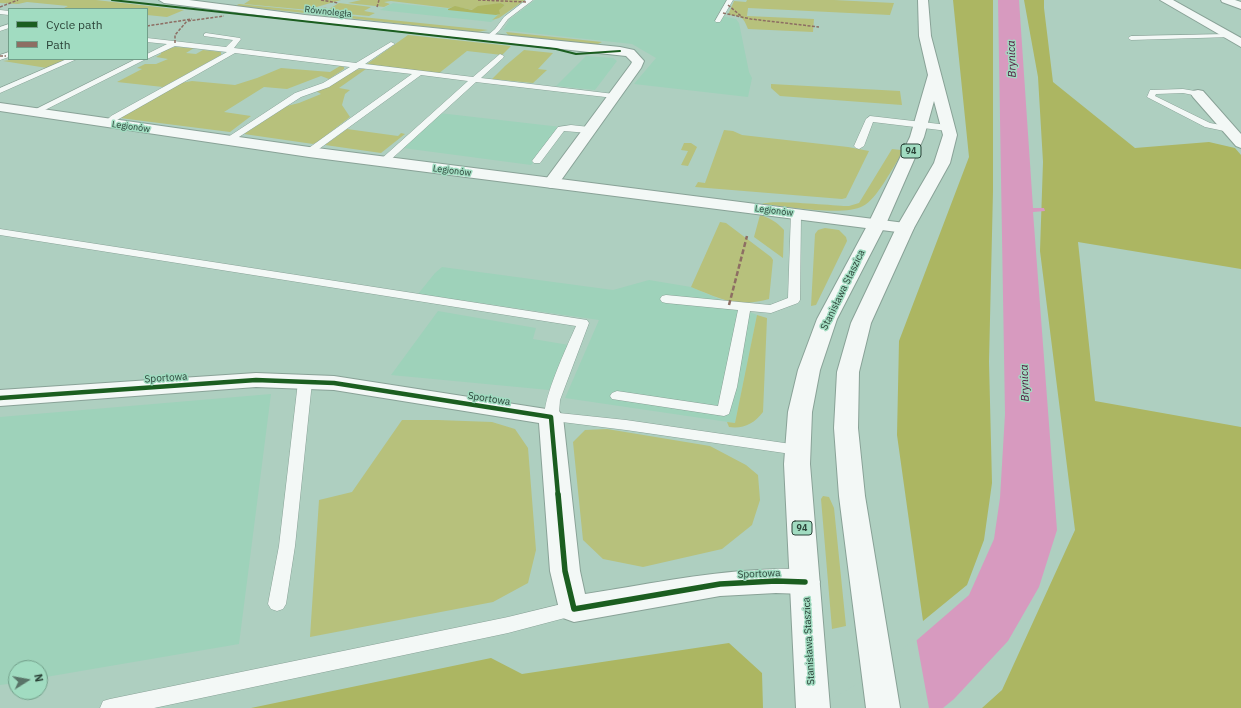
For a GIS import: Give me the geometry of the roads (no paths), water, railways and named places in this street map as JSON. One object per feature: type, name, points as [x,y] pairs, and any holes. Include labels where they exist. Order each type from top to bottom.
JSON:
[{"type":"street","name":"Równoległa","points":[[164,0],[196,2],[220,8],[620,51],[630,53],[635,56],[638,61],[637,65],[550,183]]},
{"type":"street","points":[[883,708],[852,496],[846,428],[848,372],[861,323],[905,228],[942,163],[950,135],[925,36],[923,0]]},
{"type":"street","points":[[1166,0],[1241,43]]},
{"type":"street","points":[[1226,0],[1241,6]]},
{"type":"street","name":"Stanisława Staszica","points":[[813,708],[797,464],[800,412],[809,370],[827,319],[876,224],[917,137],[935,74]]},
{"type":"street","points":[[1198,94],[1241,143]]},
{"type":"street","name":"Legionów","points":[[0,107],[107,124],[382,162],[905,228]]},
{"type":"street","name":"Sportowa","points":[[0,398],[256,380],[334,384],[550,417]]},
{"type":"street","points":[[550,417],[565,571],[574,609]]},
{"type":"street","name":"Sportowa","points":[[574,609],[720,584],[776,581],[805,582]]},
{"type":"lane","points":[[490,36],[497,30],[506,18],[530,0]]},
{"type":"lane","points":[[718,21],[730,0]]},
{"type":"lane","points":[[107,124],[114,118],[232,50],[238,39],[206,35]]},
{"type":"lane","points":[[1131,38],[1229,36]]},
{"type":"lane","points":[[148,40],[614,96]]},
{"type":"lane","points":[[148,56],[175,43]]},
{"type":"lane","points":[[228,141],[298,95],[326,85],[392,44]]},
{"type":"lane","points":[[382,162],[500,56]]},
{"type":"lane","points":[[0,91],[71,60]]},
{"type":"lane","points":[[32,113],[140,60]]},
{"type":"lane","points":[[309,152],[419,73]]},
{"type":"lane","points":[[1198,94],[1182,91],[1153,92],[1151,96],[1208,125],[1229,129]]},
{"type":"lane","points":[[859,146],[870,119],[948,128]]},
{"type":"lane","points":[[537,161],[561,129],[571,128],[589,130]]},
{"type":"lane","points":[[666,299],[771,309],[794,300],[796,214]]},
{"type":"lane","points":[[0,232],[583,323],[553,400],[550,417]]},
{"type":"lane","points":[[617,396],[724,411],[745,307]]},
{"type":"lane","points":[[277,604],[287,546],[305,382]]},
{"type":"lane","name":"Sportowa","points":[[550,417],[626,425],[798,450]]},
{"type":"lane","points":[[110,708],[500,627],[574,609]]},
{"type":"water","name":"Brynica","points":[[998,0],[1019,0],[1033,208],[1044,208],[1045,211],[1033,212],[1057,530],[1039,587],[1008,641],[954,699],[943,708],[818,708],[880,672],[969,595],[994,539],[1000,498],[1005,414]]}]
